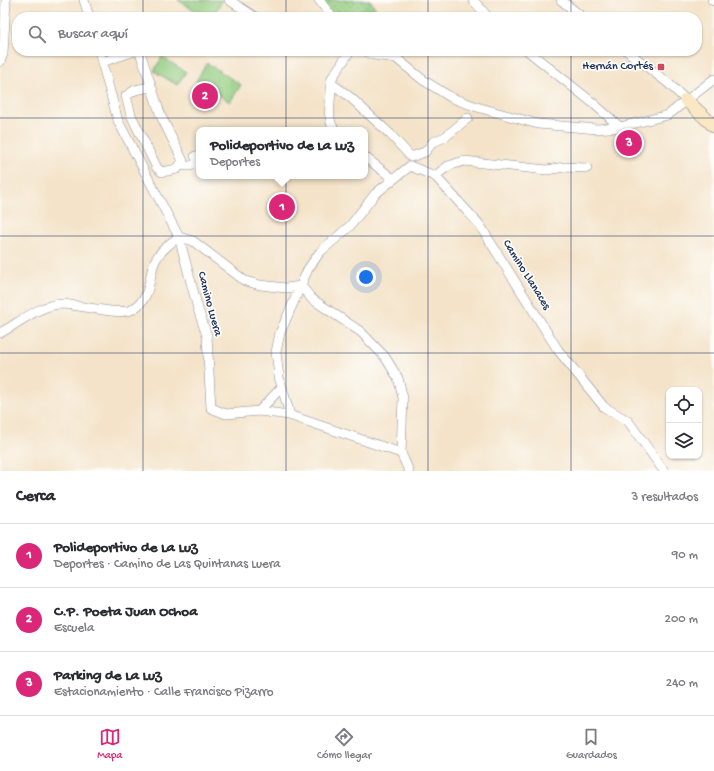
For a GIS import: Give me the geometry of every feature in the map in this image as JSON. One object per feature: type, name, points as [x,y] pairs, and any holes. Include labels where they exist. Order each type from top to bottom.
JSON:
[{"type":"street","points":[[0,62],[3,54],[6,0]]},
{"type":"street","points":[[84,0],[88,12]]},
{"type":"street","points":[[229,0],[247,12]]},
{"type":"street","points":[[319,0],[328,12]]},
{"type":"street","points":[[473,0],[484,12]]},
{"type":"street","points":[[561,0],[576,12]]},
{"type":"street","name":"Camino Luera","points":[[100,56],[118,121],[179,237],[198,309],[207,336],[211,408],[226,414],[259,411],[290,416],[401,453]]},
{"type":"street","points":[[102,62],[120,56]]},
{"type":"street","points":[[142,56],[150,87],[161,116],[179,150],[183,161],[182,165]]},
{"type":"street","points":[[332,127],[330,118],[332,78],[347,56]]},
{"type":"street","points":[[385,56],[396,58],[423,80],[458,100],[538,124],[597,129],[620,127],[668,115],[714,79]]},
{"type":"street","points":[[534,56],[593,102],[620,127]]},
{"type":"street","points":[[633,56],[668,83],[714,126]]},
{"type":"street","points":[[331,83],[350,97],[390,134],[411,157],[425,152],[433,142],[445,138],[468,118]]},
{"type":"street","points":[[150,87],[135,90],[126,96],[131,115],[157,168],[162,172],[177,169],[182,165],[194,165],[196,162]]},
{"type":"street","points":[[290,416],[281,388],[276,352],[280,333],[308,269],[320,252],[350,226],[375,194],[392,178],[368,159]]},
{"type":"street","points":[[435,176],[448,166],[464,161],[547,170],[564,166],[587,168]]},
{"type":"street","name":"Camino Llanaces","points":[[392,178],[410,166],[435,176],[479,224],[558,350],[604,407],[628,421],[664,471]]},
{"type":"street","points":[[0,333],[47,307],[60,304],[111,311],[131,311],[143,302],[148,291],[156,260],[165,248],[179,237],[193,241],[245,281],[260,285],[286,288],[301,286]]},
{"type":"street","points":[[301,286],[312,299],[361,332],[385,357],[398,378],[404,398],[401,453],[409,471]]},
{"type":"street","points":[[259,411],[281,388]]},
{"type":"green space","points":[[178,0],[223,0],[215,12],[196,12]]},
{"type":"green space","points":[[319,0],[370,0],[378,12],[328,12]]},
{"type":"green space","points":[[162,57],[186,72],[177,85],[154,71]]},
{"type":"green space","points":[[207,63],[241,85],[230,102],[196,81]]},
{"type":"place","name":"Hernán Cortés","points":[[661,67]]},
{"type":"place","name":"C.P. Poeta Juan Ochoa","points":[[205,96]]},
{"type":"place","name":"Parking de La Luz","points":[[629,143]]},
{"type":"place","name":"Polideportivo de La Luz","points":[[282,207]]}]
